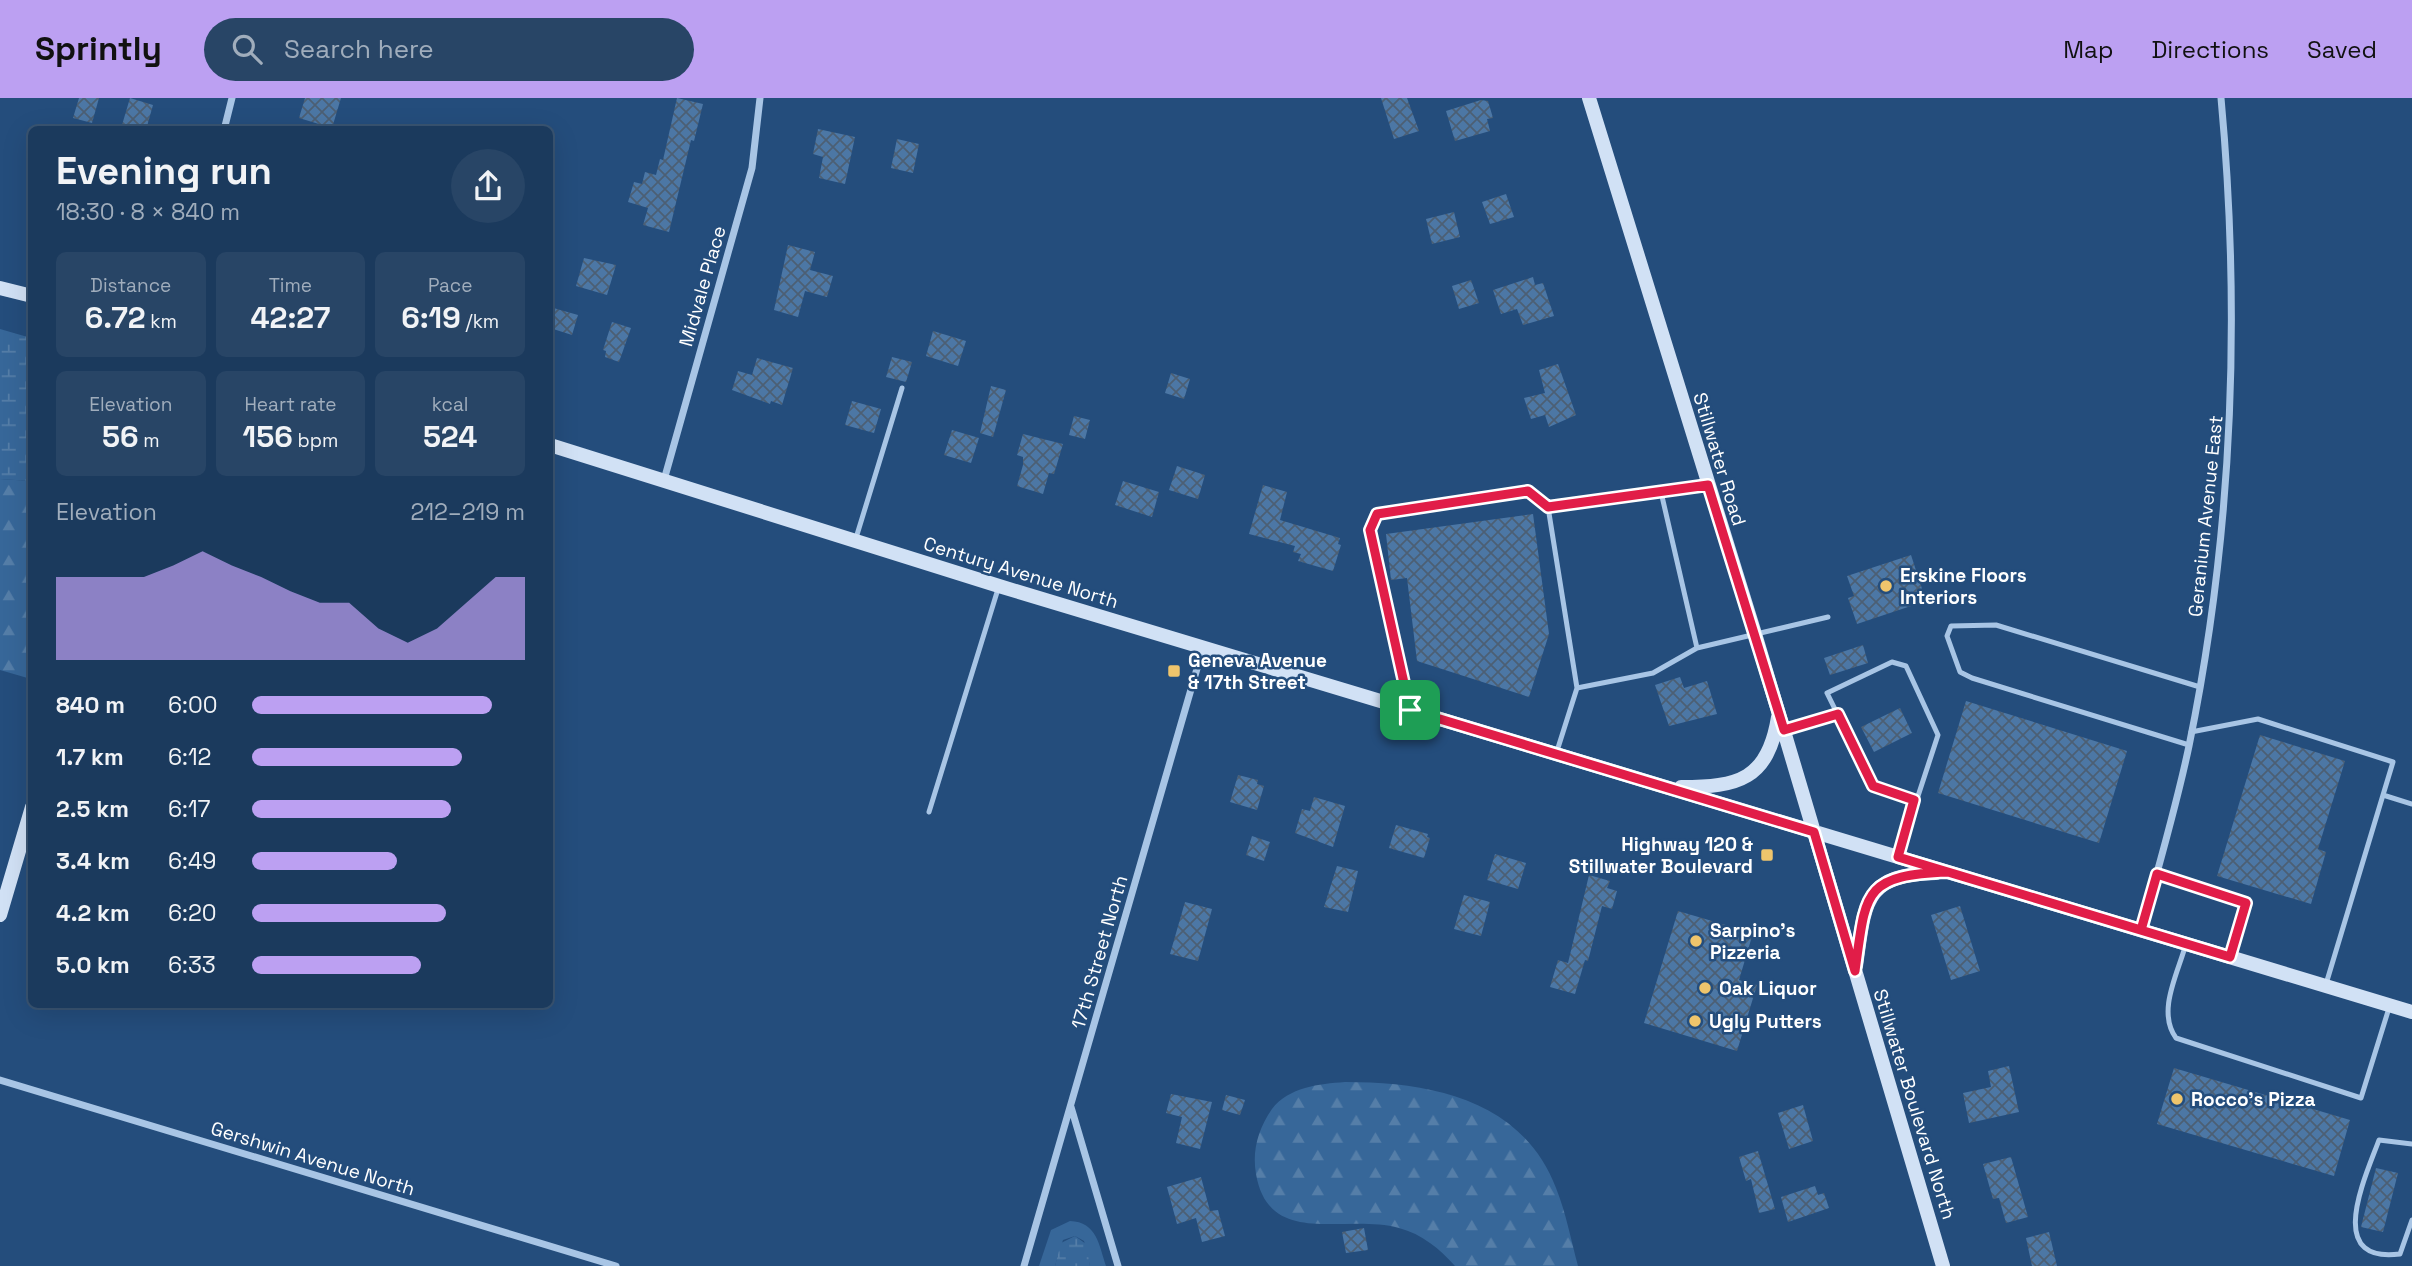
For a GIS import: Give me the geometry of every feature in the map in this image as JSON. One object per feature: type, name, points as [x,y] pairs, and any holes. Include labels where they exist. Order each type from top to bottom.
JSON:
[{"type":"main road","name":"Stillwater Road","points":[[1589,98],[1814,832]]},
{"type":"main road","points":[[0,288],[28,295]]},
{"type":"main road","name":"Century Avenue North","points":[[553,446],[999,586],[2186,944]]},
{"type":"main road","points":[[1665,787],[1723,786],[1748,777],[1769,752],[1778,713]]},
{"type":"main road","points":[[0,915],[28,820]]},
{"type":"main road","name":"Stillwater Boulevard North","points":[[1814,832],[1943,1266]]},
{"type":"main road","points":[[1855,971],[1865,910],[1881,885],[1903,875],[1948,872]]},
{"type":"main road","points":[[2186,944],[2412,1012]]},
{"type":"street","points":[[225,126],[232,98]]},
{"type":"street","name":"Midvale Place","points":[[664,481],[752,168],[760,98]]},
{"type":"street","name":"Geranium Avenue East","points":[[2141,930],[2189,745],[2220,553],[2231,406],[2233,303],[2230,192],[2221,98]]},
{"type":"street","name":"17th Street North","points":[[1024,1266],[1204,647]]},
{"type":"street","name":"Gershwin Avenue North","points":[[0,1080],[616,1266]]},
{"type":"street","points":[[1070,1107],[1118,1266]]},
{"type":"lane","points":[[855,541],[902,388]]},
{"type":"lane","points":[[1548,507],[1708,485]]},
{"type":"lane","points":[[1410,710],[1370,530],[1377,514],[1528,491],[1548,507],[1577,688],[1556,754]]},
{"type":"lane","points":[[1661,492],[1697,649]]},
{"type":"lane","points":[[929,812],[999,586]]},
{"type":"lane","points":[[1577,688],[1653,673],[1697,649],[1756,637],[1828,617]]},
{"type":"lane","points":[[2189,745],[1972,678],[1960,672],[1947,636],[1951,626],[1996,625],[2200,687]]},
{"type":"lane","points":[[1898,857],[1914,800],[1938,735],[1906,666],[1892,662],[1828,693],[1873,786],[1914,800]]},
{"type":"lane","points":[[1784,730],[1838,714]]},
{"type":"lane","points":[[2191,732],[2258,719],[2393,762],[2326,986]]},
{"type":"lane","points":[[2383,795],[2412,804]]},
{"type":"lane","points":[[2157,874],[2246,903],[2230,957]]},
{"type":"lane","points":[[2186,944],[2166,1015],[2167,1027],[2176,1038],[2361,1098],[2390,1005]]},
{"type":"lane","points":[[2412,1144],[2379,1140],[2354,1209],[2356,1230],[2363,1247],[2381,1257],[2400,1254],[2412,1220]]},
{"type":"green space","points":[[0,329],[28,337],[28,481],[0,479]]},
{"type":"green space","points":[[0,479],[28,481],[28,678],[0,670]]},
{"type":"green space","points":[[1345,1082],[1409,1086],[1440,1092],[1497,1115],[1521,1134],[1541,1158],[1556,1188],[1566,1217],[1578,1266],[1455,1266],[1430,1243],[1399,1228],[1378,1224],[1312,1224],[1293,1220],[1276,1212],[1264,1197],[1255,1165],[1257,1140],[1267,1117],[1279,1102],[1296,1091]]},
{"type":"green space","points":[[1070,1221],[1086,1226],[1096,1236],[1106,1266],[1090,1266],[1084,1241],[1075,1236],[1063,1240],[1055,1266],[1039,1266],[1051,1230]]},
{"type":"green space","points":[[1075,1236],[1086,1244],[1090,1266],[1055,1266],[1061,1243]]},
{"type":"building","points":[[79,98],[99,98],[92,123],[73,118]]},
{"type":"building","points":[[130,98],[153,105],[147,126],[122,125]]},
{"type":"building","points":[[305,98],[341,98],[333,126],[299,118]]},
{"type":"building","points":[[677,98],[703,104],[694,141],[691,140],[669,232],[643,225],[648,208],[628,202],[634,182],[642,184],[645,172],[656,175],[660,159],[663,160]]},
{"type":"building","points":[[1381,98],[1407,98],[1419,131],[1394,139]]},
{"type":"building","points":[[1481,100],[1488,101],[1493,118],[1487,119],[1490,131],[1455,141],[1446,111]]},
{"type":"building","points":[[818,129],[855,137],[845,184],[819,178],[823,157],[813,154]]},
{"type":"building","points":[[897,139],[919,144],[913,173],[891,168]]},
{"type":"building","points":[[1506,194],[1514,217],[1490,224],[1482,202]]},
{"type":"building","points":[[1454,212],[1460,237],[1432,244],[1426,219]]},
{"type":"building","points":[[788,245],[815,252],[810,270],[833,276],[827,297],[805,291],[798,317],[774,310]]},
{"type":"building","points":[[584,258],[616,265],[607,295],[576,286]]},
{"type":"building","points":[[1533,277],[1535,285],[1543,283],[1554,316],[1523,325],[1517,309],[1501,314],[1493,290]]},
{"type":"building","points":[[1471,280],[1479,303],[1459,309],[1452,286]]},
{"type":"building","points":[[553,308],[578,315],[572,335],[553,329]]},
{"type":"building","points":[[612,322],[631,328],[619,362],[605,357],[606,351],[603,350]]},
{"type":"building","points":[[933,331],[966,341],[958,366],[926,356]]},
{"type":"building","points":[[892,357],[912,362],[906,382],[886,377]]},
{"type":"building","points":[[757,358],[793,368],[782,405],[771,401],[770,404],[732,390],[738,371],[752,375]]},
{"type":"building","points":[[1558,364],[1576,415],[1549,427],[1545,415],[1531,419],[1524,398],[1545,393],[1539,370]]},
{"type":"building","points":[[1171,373],[1190,379],[1184,399],[1165,393]]},
{"type":"building","points":[[991,386],[1006,390],[993,437],[980,433]]},
{"type":"building","points":[[852,401],[881,409],[874,433],[845,425]]},
{"type":"building","points":[[1074,416],[1090,420],[1085,439],[1069,435]]},
{"type":"building","points":[[952,430],[979,438],[971,463],[944,455]]},
{"type":"building","points":[[1023,434],[1063,444],[1054,474],[1049,473],[1043,494],[1017,486],[1023,457],[1017,455]]},
{"type":"building","points":[[1177,466],[1205,475],[1198,499],[1169,490]]},
{"type":"building","points":[[1123,481],[1159,492],[1152,517],[1115,505]]},
{"type":"building","points":[[1263,485],[1287,492],[1280,520],[1340,538],[1338,544],[1341,545],[1333,571],[1298,561],[1301,554],[1293,552],[1295,546],[1249,534]]},
{"type":"building","points":[[1533,514],[1549,634],[1529,697],[1417,661],[1407,578],[1391,580],[1386,534]]},
{"type":"building","name":"Erskine Floors Interiors","points":[[1911,555],[1926,601],[1857,624],[1848,598],[1854,596],[1847,576]]},
{"type":"building","points":[[1863,645],[1868,663],[1830,675],[1824,658]]},
{"type":"building","points":[[1680,677],[1684,688],[1707,681],[1717,714],[1669,726],[1655,685]]},
{"type":"building","points":[[1966,701],[2127,751],[2099,843],[1938,793]]},
{"type":"building","points":[[1900,708],[1912,733],[1874,752],[1861,727]]},
{"type":"building","points":[[2260,735],[2345,761],[2318,849],[2326,852],[2311,904],[2217,876]]},
{"type":"building","points":[[1238,775],[1258,780],[1257,784],[1264,786],[1257,810],[1230,802]]},
{"type":"building","points":[[1314,797],[1345,806],[1333,847],[1295,833],[1302,809],[1310,811]]},
{"type":"building","points":[[1396,825],[1428,834],[1427,837],[1430,838],[1424,858],[1389,848]]},
{"type":"building","points":[[1252,836],[1270,842],[1264,861],[1246,855]]},
{"type":"building","points":[[1495,854],[1526,863],[1518,889],[1487,880]]},
{"type":"building","points":[[1337,866],[1358,871],[1348,912],[1324,907]]},
{"type":"building","points":[[1589,875],[1610,881],[1607,888],[1617,891],[1612,909],[1602,906],[1588,961],[1585,960],[1575,994],[1550,987],[1558,960],[1568,963]]},
{"type":"building","points":[[1464,895],[1490,902],[1481,936],[1454,929]]},
{"type":"building","points":[[1185,902],[1212,909],[1198,961],[1170,954]]},
{"type":"building","points":[[1960,906],[1980,971],[1951,980],[1931,915]]},
{"type":"building","points":[[1678,911],[1753,933],[1739,980],[1757,985],[1737,1051],[1644,1023]]},
{"type":"building","points":[[2009,1066],[2019,1112],[1969,1123],[1963,1093],[1991,1087],[1988,1071]]},
{"type":"building","points":[[2174,1068],[2350,1120],[2334,1176],[2157,1124]]},
{"type":"building","points":[[1171,1094],[1212,1102],[1200,1149],[1176,1143],[1182,1117],[1166,1113]]},
{"type":"building","points":[[1226,1095],[1245,1100],[1240,1115],[1222,1110]]},
{"type":"building","points":[[1803,1105],[1813,1141],[1789,1149],[1778,1113]]},
{"type":"building","points":[[1758,1151],[1775,1209],[1759,1213],[1751,1179],[1746,1181],[1739,1157]]},
{"type":"building","points":[[2011,1157],[2028,1217],[2006,1223],[1999,1198],[1993,1199],[1983,1164]]},
{"type":"building","points":[[2376,1168],[2398,1173],[2383,1232],[2361,1227]]},
{"type":"building","points":[[1201,1177],[1210,1211],[1218,1210],[1225,1236],[1202,1242],[1196,1218],[1177,1224],[1167,1187]]},
{"type":"building","points":[[1815,1186],[1818,1195],[1824,1193],[1829,1208],[1788,1222],[1781,1197]]},
{"type":"building","points":[[1364,1228],[1368,1250],[1346,1253],[1342,1232]]},
{"type":"building","points":[[2049,1232],[2057,1266],[2032,1266],[2026,1238]]},
{"type":"place","name":"Erskine Floors Interiors","points":[[1886,586]]},
{"type":"place","name":"Geneva Avenue & 17th Street","points":[[1174,671]]},
{"type":"place","name":"Highway 120 & Stillwater Boulevard","points":[[1767,855]]},
{"type":"place","name":"Sarpino's Pizzeria","points":[[1696,941]]},
{"type":"place","name":"Oak Liquor","points":[[1705,988]]},
{"type":"place","name":"Ugly Putters","points":[[1695,1021]]},
{"type":"place","name":"Rocco's Pizza","points":[[2177,1099]]},
{"type":"route","points":[[1410,710],[1370,530],[1377,514],[1528,491],[1548,507],[1708,485],[1784,730],[1838,714],[1873,786],[1884,792],[1914,800],[1898,857],[2141,930],[2157,874],[2246,903],[2230,957],[1948,872],[1909,874],[1897,876],[1881,885],[1865,910],[1855,971],[1814,832],[1410,710]]}]
